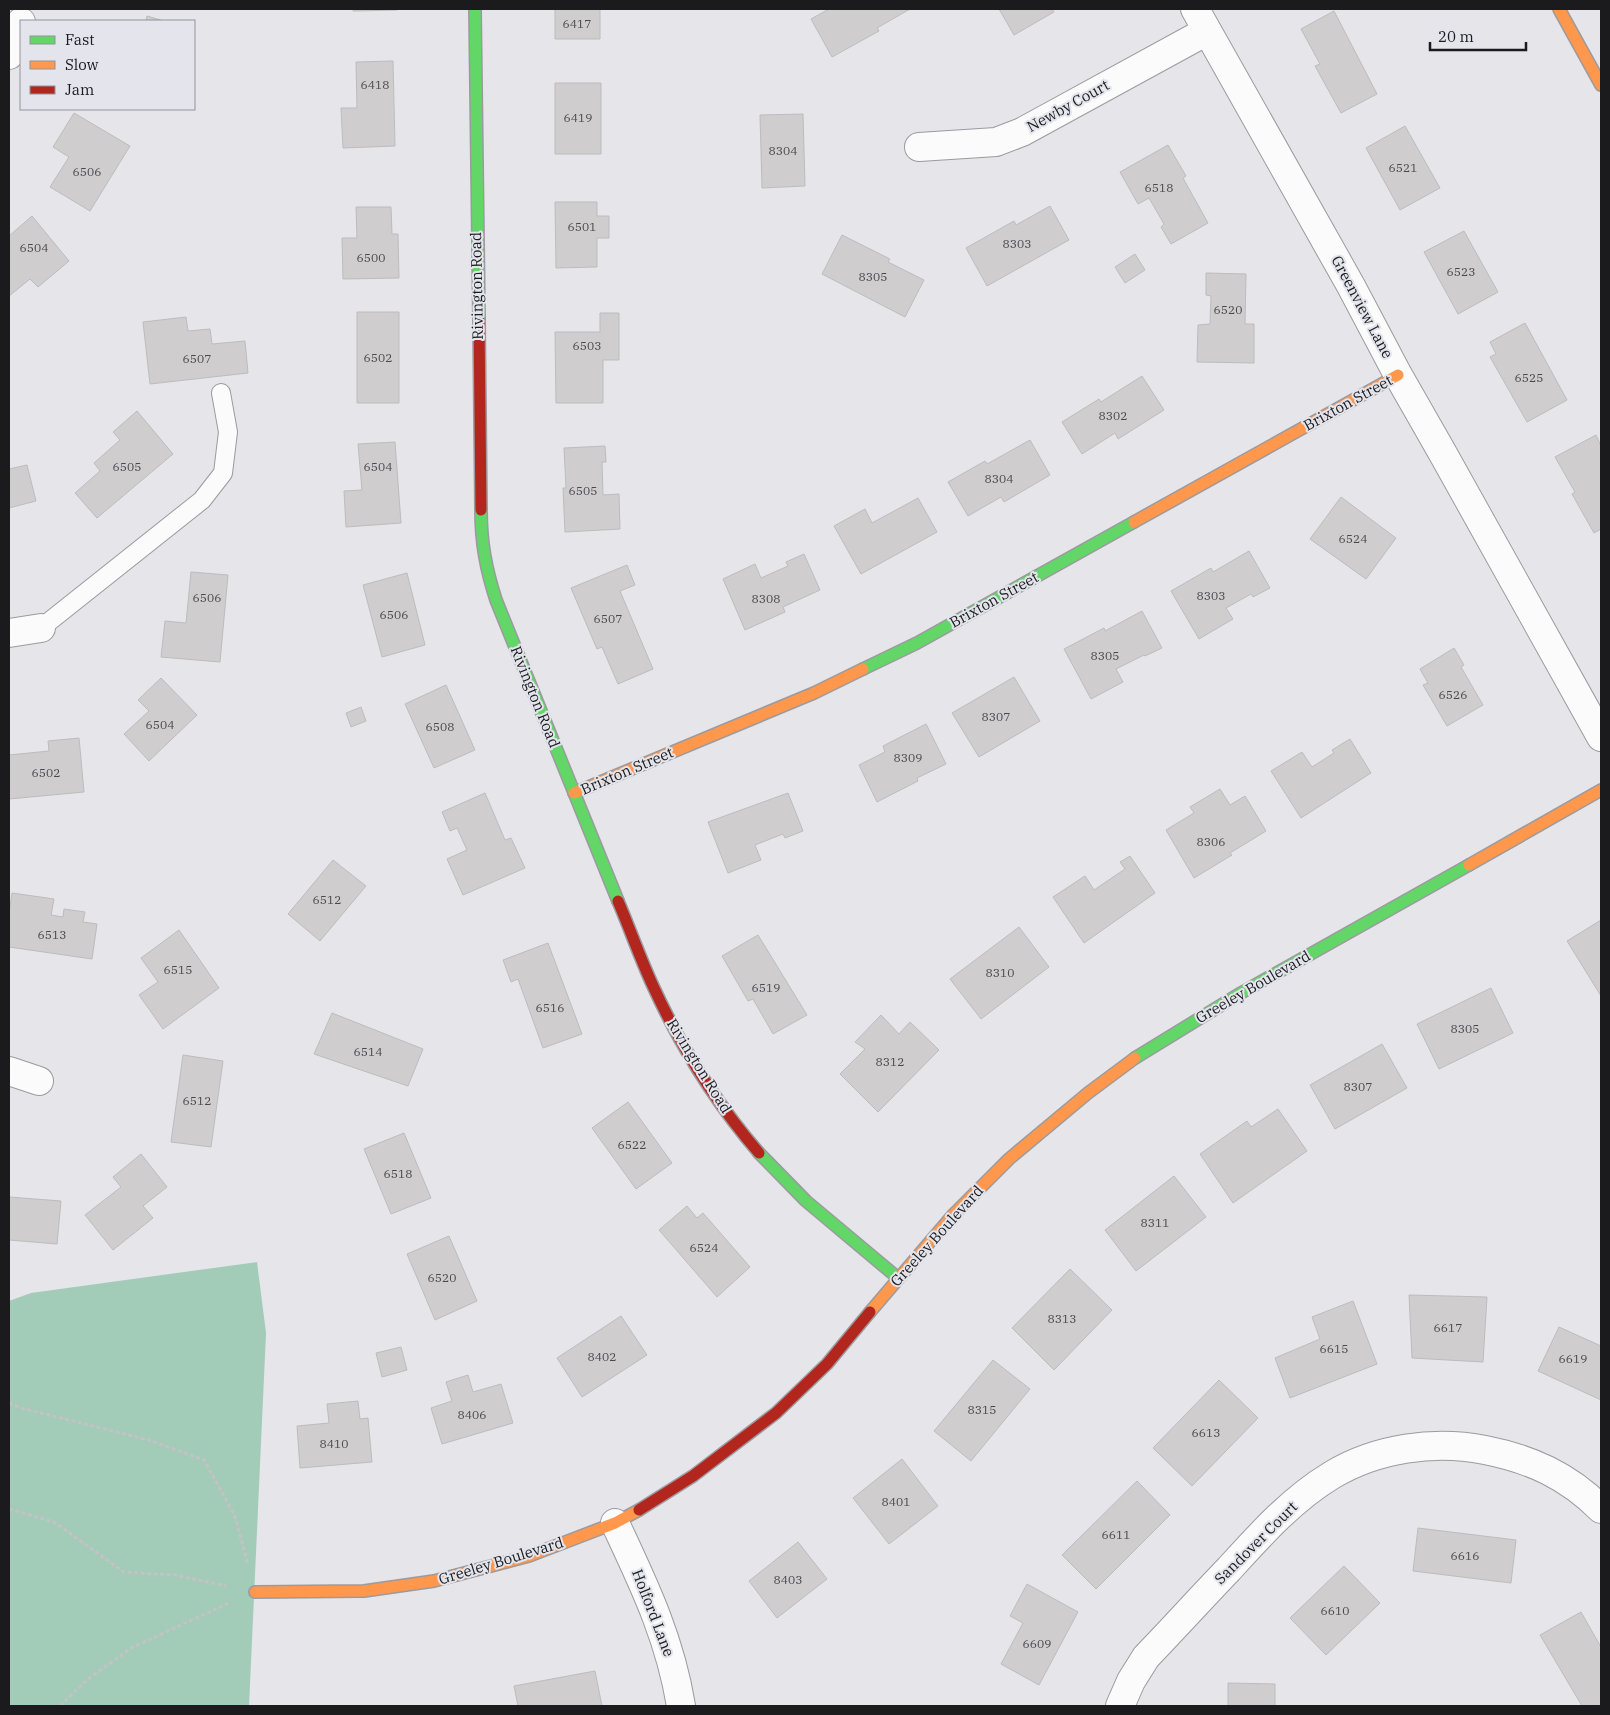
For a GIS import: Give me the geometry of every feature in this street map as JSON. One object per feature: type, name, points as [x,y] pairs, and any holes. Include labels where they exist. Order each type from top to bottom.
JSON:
[{"type":"street","name":"Rivington Road","points":[[475,9],[480,530],[486,568],[496,600],[653,986],[681,1041],[711,1090],[744,1135],[776,1173],[898,1278]]},
{"type":"street","points":[[1559,9],[1601,85]]},
{"type":"street","name":"Newby Court","points":[[919,147],[996,142],[1022,132],[1201,20]]},
{"type":"street","name":"Greenview Lane","points":[[1201,20],[1601,736]]},
{"type":"street","points":[[9,55],[20,24]]},
{"type":"street","name":"Brixton Street","points":[[574,793],[814,693],[917,643],[1398,375]]},
{"type":"street","points":[[9,633],[41,628]]},
{"type":"street","name":"Greeley Boulevard","points":[[255,1592],[364,1591],[434,1581],[530,1556],[615,1524],[693,1476],[776,1413],[827,1364],[952,1216],[1009,1159],[1088,1093],[1138,1056],[1240,993],[1601,790]]},
{"type":"street","points":[[9,1071],[39,1081]]},
{"type":"street","name":"Sandover Court","points":[[1120,1706],[1131,1681],[1146,1657],[1264,1531],[1294,1503],[1332,1475],[1369,1458],[1406,1449],[1441,1446],[1468,1447],[1512,1456],[1555,1474],[1588,1496],[1601,1509]]},
{"type":"street","name":"Holford Lane","points":[[615,1524],[663,1631],[676,1675],[681,1706]]},
{"type":"lane","points":[[41,628],[202,500],[223,473],[228,432],[221,393]]},
{"type":"path","points":[[9,1403],[21,1408],[149,1440],[204,1460],[235,1516],[255,1592]]},
{"type":"path","points":[[9,1509],[54,1522],[124,1572],[175,1574],[255,1592]]},
{"type":"path","points":[[60,1706],[88,1679],[132,1647],[255,1592]]},
{"type":"green space","points":[[257,1262],[266,1333],[249,1706],[9,1706],[9,1301],[31,1293]]},
{"type":"building","points":[[353,9],[397,9],[397,10],[353,11]]},
{"type":"building","points":[[555,9],[600,9],[600,39],[555,39]]},
{"type":"building","points":[[829,9],[910,9],[877,28],[879,31],[832,57],[811,19]]},
{"type":"building","points":[[999,9],[1052,9],[1054,12],[1014,35]]},
{"type":"building","points":[[1334,11],[1377,94],[1341,113],[1315,66],[1320,64],[1301,29]]},
{"type":"building","points":[[147,16],[161,20],[146,20]]},
{"type":"building","points":[[393,61],[395,146],[343,148],[341,108],[357,108],[356,62]]},
{"type":"building","points":[[555,83],[601,83],[601,154],[555,154]]},
{"type":"building","points":[[74,113],[130,146],[90,211],[50,187],[69,157],[53,147]]},
{"type":"building","points":[[803,114],[805,186],[762,188],[760,115]]},
{"type":"building","points":[[1405,126],[1440,188],[1400,210],[1366,148]]},
{"type":"building","points":[[1168,145],[1186,176],[1183,178],[1208,223],[1171,244],[1161,227],[1164,224],[1149,198],[1138,204],[1120,172]]},
{"type":"building","points":[[555,202],[597,202],[597,216],[609,216],[609,238],[597,238],[597,267],[556,268]]},
{"type":"building","points":[[1050,206],[1069,240],[987,286],[966,248],[1014,221],[1016,225]]},
{"type":"building","points":[[356,207],[391,207],[392,234],[398,234],[399,278],[343,279],[342,238],[357,238]]},
{"type":"building","points":[[32,216],[69,261],[38,287],[30,279],[9,296],[9,236]]},
{"type":"building","points":[[1464,231],[1498,292],[1458,314],[1424,252]]},
{"type":"building","points":[[842,235],[890,259],[888,262],[924,280],[905,317],[822,274]]},
{"type":"building","points":[[1135,254],[1145,270],[1125,283],[1115,267]]},
{"type":"building","points":[[1206,273],[1246,274],[1245,324],[1254,324],[1254,363],[1197,362],[1198,325],[1210,324],[1211,296],[1206,295]]},
{"type":"building","points":[[357,312],[399,312],[399,403],[357,403]]},
{"type":"building","points":[[600,313],[619,313],[619,360],[603,360],[603,403],[556,403],[555,332],[600,332]]},
{"type":"building","points":[[186,317],[188,331],[210,329],[212,344],[245,341],[248,373],[150,384],[143,322]]},
{"type":"building","points":[[1525,323],[1567,400],[1527,422],[1490,357],[1496,354],[1490,342]]},
{"type":"building","points":[[1142,376],[1164,410],[1118,439],[1115,433],[1082,454],[1062,422],[1099,399],[1101,402]]},
{"type":"building","points":[[137,411],[173,454],[97,518],[75,493],[100,471],[94,463],[120,440],[113,432]]},
{"type":"building","points":[[1596,435],[1601,446],[1601,529],[1594,533],[1572,494],[1575,492],[1555,457]]},
{"type":"building","points":[[1030,440],[1050,475],[1004,502],[1001,497],[968,516],[948,482],[985,461],[987,464]]},
{"type":"building","points":[[395,442],[401,523],[346,527],[344,491],[362,490],[358,444]]},
{"type":"building","points":[[605,446],[606,462],[602,462],[603,495],[619,494],[620,529],[565,532],[563,488],[566,488],[564,448]]},
{"type":"building","points":[[27,465],[36,501],[9,508],[9,469]]},
{"type":"building","points":[[1341,497],[1396,538],[1366,579],[1310,539]]},
{"type":"building","points":[[918,498],[937,532],[861,574],[834,526],[865,509],[872,523]]},
{"type":"building","points":[[1249,551],[1270,588],[1253,597],[1251,594],[1226,608],[1233,619],[1199,639],[1171,591],[1211,568],[1213,572]]},
{"type":"building","points":[[804,554],[820,590],[783,607],[785,612],[745,630],[723,579],[755,564],[761,578],[788,566],[786,562]]},
{"type":"building","points":[[627,565],[635,585],[620,591],[653,669],[618,684],[602,647],[597,649],[571,588]]},
{"type":"building","points":[[191,572],[228,575],[220,662],[161,657],[165,621],[186,623]]},
{"type":"building","points":[[407,573],[425,645],[382,657],[363,585]]},
{"type":"building","points":[[1142,611],[1162,648],[1116,669],[1123,682],[1091,699],[1064,649],[1104,628],[1105,631]]},
{"type":"building","points":[[1454,648],[1464,665],[1461,667],[1483,705],[1447,726],[1423,685],[1428,683],[1420,669]]},
{"type":"building","points":[[1014,677],[1040,721],[979,757],[952,713]]},
{"type":"building","points":[[161,678],[197,715],[149,761],[124,734],[149,711],[138,700]]},
{"type":"building","points":[[446,685],[475,750],[434,768],[405,704]]},
{"type":"building","points":[[361,707],[366,721],[351,727],[346,713]]},
{"type":"building","points":[[926,724],[946,764],[917,778],[918,781],[877,802],[859,765],[885,752],[883,746]]},
{"type":"building","points":[[79,738],[84,792],[9,799],[9,755],[49,751],[48,741]]},
{"type":"building","points":[[1350,739],[1371,773],[1301,818],[1271,771],[1302,752],[1312,767],[1334,753],[1332,750]]},
{"type":"building","points":[[1220,789],[1230,805],[1245,796],[1266,831],[1230,853],[1232,855],[1194,878],[1166,830],[1194,813],[1190,807]]},
{"type":"building","points":[[485,793],[505,840],[511,838],[525,868],[463,895],[447,859],[467,850],[457,828],[450,831],[442,812]]},
{"type":"building","points":[[788,793],[803,831],[785,838],[783,834],[755,845],[761,860],[728,873],[708,822]]},
{"type":"building","points":[[1130,856],[1155,893],[1084,943],[1053,897],[1085,876],[1094,890],[1125,869],[1120,862]]},
{"type":"building","points":[[333,860],[366,886],[320,941],[288,914]]},
{"type":"building","points":[[12,893],[54,899],[51,915],[63,917],[64,909],[85,912],[83,922],[97,924],[92,959],[9,947],[9,914]]},
{"type":"building","points":[[1601,920],[1601,996],[1567,941]]},
{"type":"building","points":[[1019,927],[1049,967],[981,1019],[950,979]]},
{"type":"building","points":[[179,930],[219,988],[163,1029],[139,995],[158,982],[141,958]]},
{"type":"building","points":[[758,935],[807,1015],[773,1034],[753,999],[748,1001],[722,956]]},
{"type":"building","points":[[548,943],[582,1034],[543,1048],[518,979],[511,982],[503,960]]},
{"type":"building","points":[[1491,988],[1513,1033],[1439,1069],[1417,1024]]},
{"type":"building","points":[[332,1013],[423,1049],[408,1086],[314,1054]]},
{"type":"building","points":[[881,1015],[899,1034],[910,1022],[939,1050],[878,1112],[840,1074],[865,1049],[855,1042]]},
{"type":"building","points":[[1382,1044],[1407,1088],[1335,1129],[1310,1085]]},
{"type":"building","points":[[183,1055],[223,1061],[211,1147],[171,1142]]},
{"type":"building","points":[[628,1102],[672,1163],[636,1189],[592,1128]]},
{"type":"building","points":[[1278,1109],[1307,1151],[1233,1203],[1200,1154],[1247,1121],[1251,1127]]},
{"type":"building","points":[[404,1133],[431,1198],[391,1214],[364,1149]]},
{"type":"building","points":[[141,1154],[167,1187],[143,1206],[153,1218],[113,1250],[85,1215],[121,1187],[113,1177]]},
{"type":"building","points":[[1174,1176],[1206,1217],[1136,1271],[1105,1230]]},
{"type":"building","points":[[9,1197],[61,1201],[57,1244],[9,1240]]},
{"type":"building","points":[[687,1206],[697,1218],[703,1213],[750,1267],[717,1297],[659,1230]]},
{"type":"building","points":[[449,1236],[477,1301],[435,1320],[407,1254]]},
{"type":"building","points":[[1070,1269],[1112,1310],[1054,1370],[1012,1328]]},
{"type":"building","points":[[1409,1295],[1487,1297],[1483,1362],[1412,1358]]},
{"type":"building","points":[[1353,1301],[1377,1364],[1290,1398],[1275,1358],[1320,1339],[1312,1317]]},
{"type":"building","points":[[621,1316],[647,1355],[582,1397],[557,1358]]},
{"type":"building","points":[[1559,1327],[1601,1346],[1601,1400],[1538,1371]]},
{"type":"building","points":[[401,1347],[407,1370],[382,1377],[376,1353]]},
{"type":"building","points":[[993,1360],[1030,1389],[971,1461],[934,1431]]},
{"type":"building","points":[[468,1375],[473,1392],[501,1384],[513,1423],[442,1444],[431,1408],[452,1401],[446,1382]]},
{"type":"building","points":[[1219,1380],[1258,1418],[1192,1486],[1153,1448]]},
{"type":"building","points":[[358,1401],[360,1419],[368,1418],[372,1462],[300,1468],[297,1426],[329,1423],[327,1404]]},
{"type":"building","points":[[902,1459],[938,1506],[889,1544],[853,1498]]},
{"type":"building","points":[[1137,1481],[1170,1515],[1096,1589],[1062,1555]]},
{"type":"building","points":[[1418,1528],[1516,1540],[1511,1583],[1413,1571]]},
{"type":"building","points":[[798,1542],[827,1579],[777,1618],[749,1581]]},
{"type":"building","points":[[1344,1566],[1380,1603],[1326,1655],[1290,1618]]},
{"type":"building","points":[[1027,1584],[1078,1612],[1039,1685],[1001,1664],[1023,1623],[1010,1616]]},
{"type":"building","points":[[1581,1612],[1601,1647],[1601,1704],[1598,1706],[1582,1706],[1540,1635]]},
{"type":"building","points":[[595,1671],[602,1706],[518,1706],[514,1686]]},
{"type":"building","points":[[1228,1683],[1275,1684],[1275,1706],[1228,1706]]},
{"type":"traffic: fast","points":[[475,9],[479,320]]},
{"type":"traffic: fast","points":[[481,510],[485,556],[496,600],[618,901]]},
{"type":"traffic: fast","points":[[863,669],[917,643],[1134,522]]},
{"type":"traffic: fast","points":[[1135,1058],[1241,993],[1469,865]]},
{"type":"traffic: fast","points":[[759,1153],[806,1201],[898,1278]]},
{"type":"traffic: slow","points":[[1559,9],[1601,85]]},
{"type":"traffic: slow","points":[[1134,522],[1398,375]]},
{"type":"traffic: slow","points":[[574,793],[814,693],[863,669]]},
{"type":"traffic: slow","points":[[1469,865],[1601,790]]},
{"type":"traffic: slow","points":[[870,1312],[952,1216],[1009,1159],[1088,1093],[1135,1058]]},
{"type":"traffic: slow","points":[[255,1592],[364,1591],[434,1581],[529,1556],[615,1523],[639,1510]]},
{"type":"traffic: jam","points":[[479,320],[481,510]]},
{"type":"traffic: jam","points":[[618,901],[648,975],[687,1052],[728,1114],[759,1153]]},
{"type":"traffic: jam","points":[[639,1510],[693,1476],[776,1413],[827,1364],[870,1312]]}]
